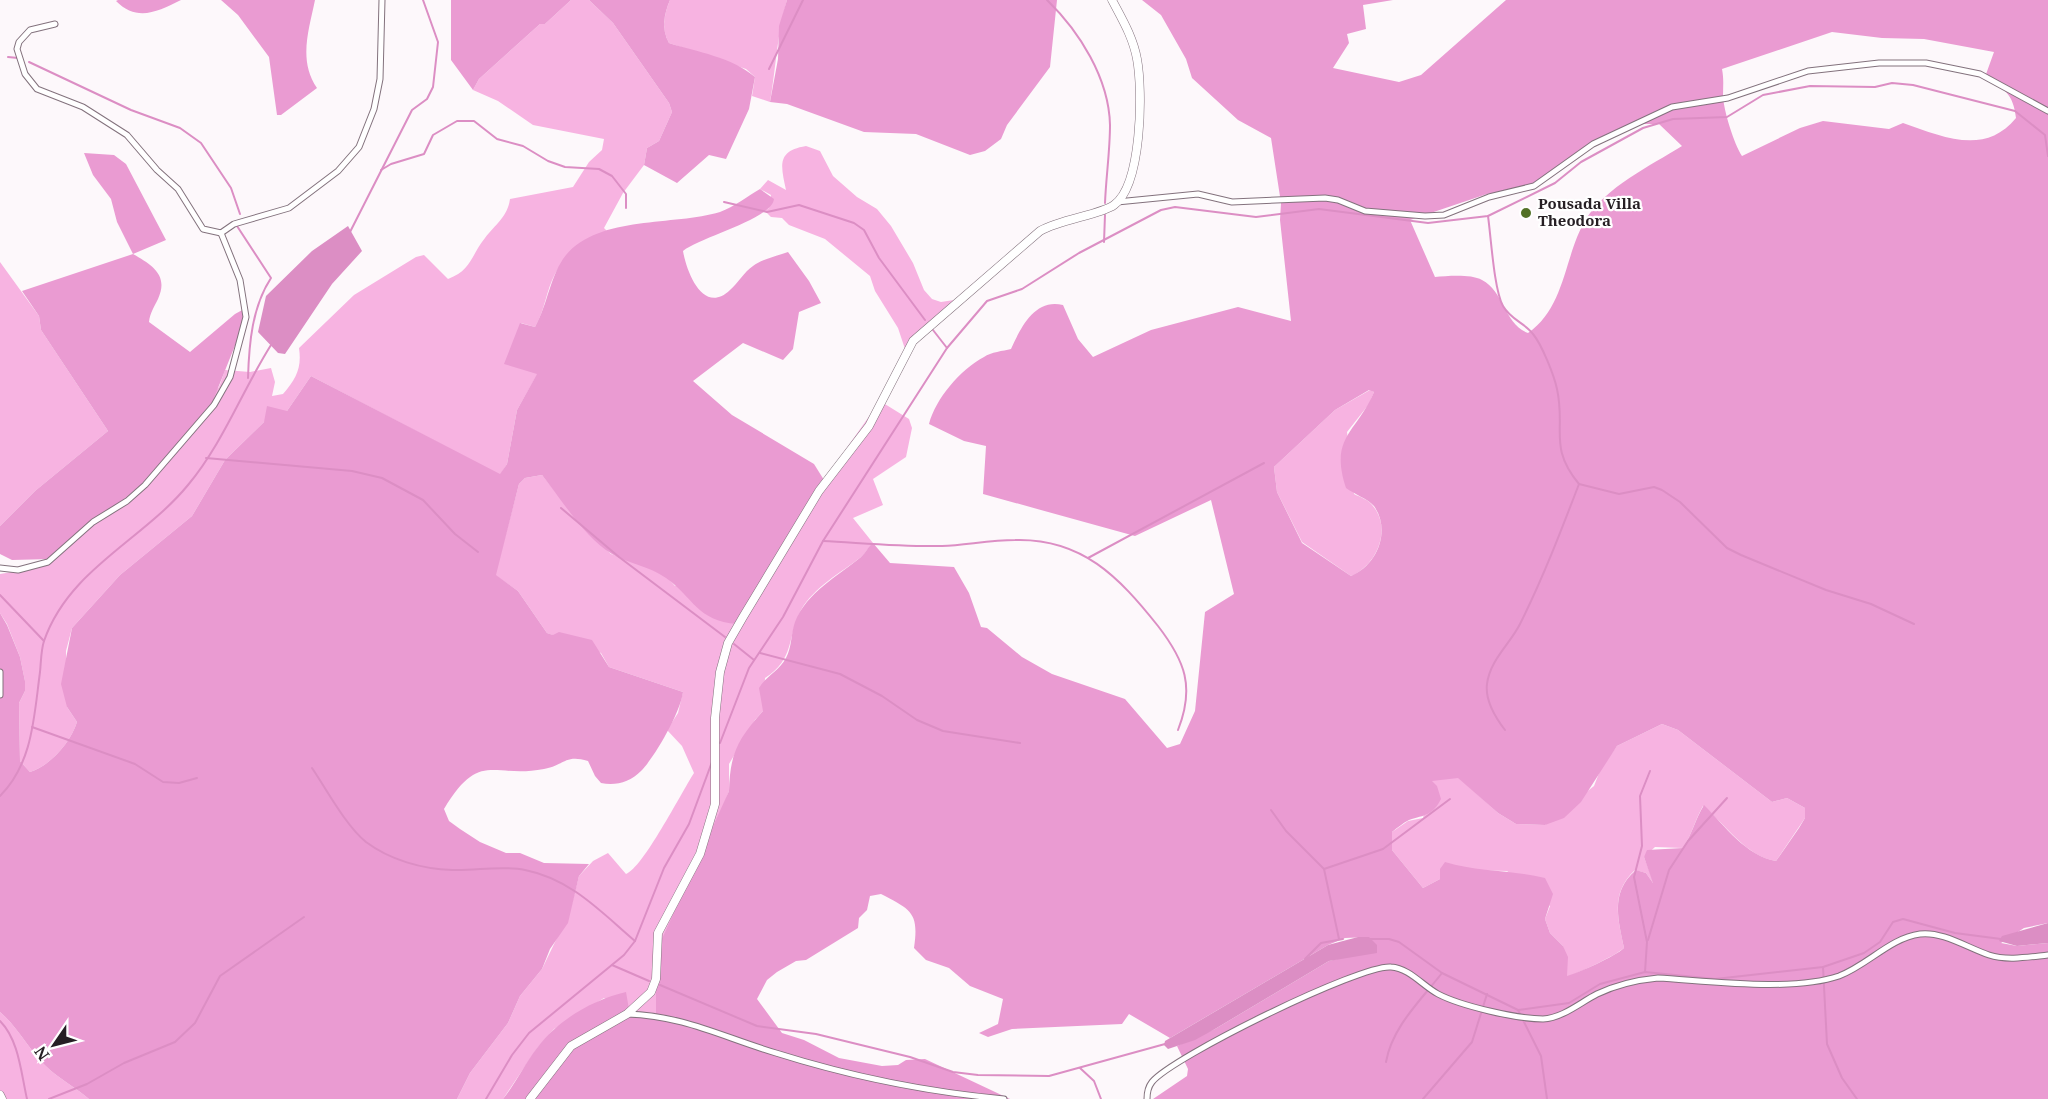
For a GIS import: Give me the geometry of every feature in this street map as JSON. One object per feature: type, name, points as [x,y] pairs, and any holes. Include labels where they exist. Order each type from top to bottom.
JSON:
[{"type":"street","points":[[55,24],[30,30],[19,42],[17,49],[21,66],[31,82],[45,93],[83,107],[127,135],[157,170],[178,189],[203,229],[221,233],[234,224],[289,208],[338,171],[359,147],[374,110],[380,79],[382,0]]},
{"type":"street","points":[[530,1099],[571,1046],[627,1014],[651,992],[656,979],[658,933],[700,854],[716,804],[715,717],[720,672],[728,643],[819,491],[869,426],[913,341],[927,326],[1040,231],[1062,220],[1106,209],[1117,202],[1130,181],[1138,126],[1140,83],[1137,57],[1128,28],[1112,0]]},
{"type":"street","points":[[1117,202],[1198,194],[1232,202],[1317,197],[1338,200],[1365,211],[1425,216],[1444,215],[1489,197],[1534,186],[1593,144],[1672,107],[1728,98],[1808,70],[1858,65],[1910,62],[1980,74],[2048,111]]},
{"type":"street","points":[[0,568],[25,569],[48,562],[93,522],[127,501],[145,484],[214,405],[230,377],[246,317],[240,280],[221,233]]},
{"type":"street","points":[[0,672],[0,695]]},
{"type":"street","points":[[1147,1099],[1148,1088],[1158,1076],[1204,1048],[1336,982],[1383,967],[1404,970],[1436,993],[1460,1004],[1543,1018],[1564,1013],[1599,993],[1639,980],[1658,978],[1775,984],[1838,976],[1855,969],[1900,940],[1922,933],[1933,934],[1992,956],[2022,958],[2048,955]]},
{"type":"street","points":[[627,1014],[670,1017],[776,1053],[867,1077],[1004,1099]]},
{"type":"street","points":[[0,1095],[2,1099]]},
{"type":"shaded area","points":[[181,0],[155,11],[139,13],[124,7],[116,1]]},
{"type":"shaded area","points":[[221,0],[315,0],[306,56],[311,77],[317,88],[281,115],[277,115],[269,57],[238,15]]},
{"type":"shaded area","points":[[451,0],[571,0],[545,24],[540,24],[479,79],[473,90],[451,60]]},
{"type":"shaded area","points":[[571,0],[589,0],[613,23],[669,103],[672,112],[659,141],[647,148],[644,165],[623,193],[604,228],[608,232],[578,248],[559,267],[535,327],[521,323],[538,373],[517,410],[507,464],[500,475],[311,376],[287,411],[264,422],[225,460],[192,516],[120,575],[72,628],[66,651],[67,707],[77,722],[59,752],[38,769],[30,772],[20,761],[19,703],[25,691],[25,681],[20,657],[7,624],[0,613],[0,574],[41,567],[71,545],[219,387],[225,370],[250,372],[271,368],[275,382],[272,396],[283,394],[297,373],[300,362],[299,348],[354,295],[416,257],[424,255],[448,279],[467,267],[480,244],[504,215],[510,199],[573,187],[589,162],[602,150],[604,139],[533,125],[498,101],[473,90],[479,79],[540,24],[545,24]]},
{"type":"shaded area","points":[[589,0],[670,0],[664,22],[669,43],[725,60],[755,77],[749,109],[726,159],[709,155],[677,183],[644,165],[647,148],[659,141],[672,112],[669,103],[613,23]]},
{"type":"shaded area","points":[[670,0],[787,0],[770,102],[752,96],[755,77],[746,69],[669,43],[664,22]]},
{"type":"shaded area","points":[[787,0],[1057,0],[1050,67],[1007,125],[1001,139],[985,151],[970,155],[916,134],[864,132],[787,104],[770,102],[778,59],[779,26]]},
{"type":"shaded area","points":[[1142,0],[1393,0],[1363,5],[1366,29],[1347,34],[1349,43],[1333,68],[1399,82],[1421,75],[1506,0],[2048,0],[2048,923],[2024,928],[2001,943],[2017,946],[2048,943],[2048,1099],[1153,1099],[1187,1076],[1188,1069],[1177,1046],[1215,1029],[1329,961],[1345,957],[1369,937],[1345,938],[1328,945],[1170,1038],[1129,1014],[1122,1024],[1012,1029],[988,1037],[979,1033],[998,1024],[1003,999],[970,986],[949,968],[926,960],[914,948],[915,927],[911,914],[900,904],[881,894],[870,896],[867,910],[859,918],[858,928],[806,960],[796,961],[777,972],[767,980],[757,999],[782,1033],[804,1040],[839,1058],[882,1066],[898,1065],[906,1060],[925,1059],[1010,1099],[503,1099],[545,1038],[565,1020],[588,1006],[626,992],[630,1015],[656,1017],[656,980],[661,941],[729,791],[731,766],[737,747],[747,730],[763,711],[759,688],[786,658],[795,622],[807,602],[824,585],[861,557],[873,543],[890,563],[954,567],[969,593],[981,627],[987,628],[1022,657],[1052,674],[1125,699],[1167,748],[1180,744],[1195,711],[1205,612],[1234,594],[1211,500],[1135,536],[983,494],[986,446],[964,441],[929,424],[937,404],[958,377],[987,355],[1011,349],[1030,316],[1044,306],[1063,305],[1078,339],[1093,357],[1151,330],[1238,307],[1291,321],[1280,220],[1281,203],[1271,138],[1238,120],[1192,78],[1186,59],[1161,15]],"holes":[[[1832,32],[1882,38],[1924,39],[1994,52],[1985,77],[2007,93],[2013,103],[2016,118],[2004,130],[1991,137],[1977,140],[1948,138],[1903,123],[1889,129],[1823,121],[1800,128],[1742,156],[1725,110],[1722,69]],[[1630,124],[1659,124],[1682,146],[1617,187],[1595,207],[1579,233],[1550,309],[1528,333],[1520,329],[1495,292],[1482,280],[1466,276],[1435,277],[1410,220],[1487,194],[1522,188],[1540,180],[1593,141]],[[1369,390],[1374,392],[1347,436],[1341,457],[1346,488],[1374,506],[1379,515],[1381,536],[1375,555],[1368,564],[1351,576],[1302,543],[1277,492],[1274,467],[1335,410]],[[1662,724],[1678,730],[1772,802],[1787,798],[1805,808],[1805,818],[1776,861],[1765,858],[1746,847],[1704,805],[1683,848],[1647,850],[1644,857],[1653,883],[1646,873],[1636,870],[1622,887],[1618,916],[1624,948],[1597,964],[1567,976],[1568,957],[1563,946],[1550,933],[1545,919],[1553,894],[1545,878],[1470,868],[1445,862],[1440,869],[1440,879],[1423,888],[1392,850],[1392,832],[1409,820],[1428,814],[1441,799],[1437,786],[1432,781],[1458,778],[1498,813],[1516,824],[1545,825],[1564,818],[1581,802],[1617,746]]]},
{"type":"shaded area","points":[[806,146],[820,151],[833,176],[857,197],[877,209],[891,226],[913,263],[924,290],[932,299],[941,302],[954,300],[920,330],[906,352],[898,328],[875,291],[870,276],[825,239],[789,225],[782,218],[771,217],[765,211],[769,208],[771,195],[760,189],[768,180],[786,190],[782,167],[785,156],[796,148]]},
{"type":"shaded area","points":[[84,153],[114,155],[126,164],[166,240],[133,254],[117,222],[111,199],[93,175]]},
{"type":"shaded area","points":[[760,189],[774,199],[761,214],[683,251],[693,280],[705,295],[712,298],[721,296],[757,264],[788,252],[809,281],[821,303],[799,312],[793,349],[783,360],[743,343],[693,381],[732,415],[814,464],[824,480],[737,624],[724,622],[704,613],[666,578],[612,554],[602,547],[583,528],[542,475],[525,478],[519,484],[496,575],[518,591],[547,633],[553,635],[559,632],[592,640],[609,667],[683,692],[673,722],[660,745],[641,771],[627,780],[617,783],[601,783],[588,761],[580,759],[570,759],[544,769],[488,770],[468,779],[444,809],[449,821],[460,829],[480,842],[506,853],[520,853],[544,863],[589,864],[579,876],[568,923],[550,949],[542,969],[520,996],[508,1023],[470,1073],[457,1099],[89,1099],[50,1070],[0,1012],[0,613],[20,657],[25,681],[25,691],[19,703],[20,761],[30,772],[38,769],[59,752],[77,722],[67,707],[61,684],[72,628],[120,575],[192,516],[225,460],[264,422],[267,406],[287,411],[311,376],[500,474],[507,464],[517,410],[537,374],[504,364],[520,323],[535,327],[556,271],[566,255],[580,242],[598,233],[638,224],[720,212]]},
{"type":"shaded area","points":[[348,226],[362,251],[332,284],[285,354],[278,353],[258,332],[266,296],[312,251]]},
{"type":"shaded area","points":[[133,254],[152,267],[160,277],[161,291],[149,322],[190,352],[235,314],[246,308],[242,328],[212,403],[160,469],[51,559],[12,560],[0,554],[0,526],[35,491],[108,431],[41,330],[39,316],[22,291]]},
{"type":"shaded area","points":[[0,262],[39,316],[41,330],[108,431],[35,491],[0,526]]},
{"type":"shaded area","points":[[1370,390],[1374,392],[1369,404],[1347,432],[1354,494],[1367,500],[1379,515],[1381,535],[1379,546],[1368,564],[1351,576],[1302,542],[1277,492],[1274,467],[1335,410]]},
{"type":"shaded area","points":[[880,401],[909,419],[912,428],[906,457],[873,479],[883,505],[853,518],[873,543],[861,557],[813,594],[801,610],[786,655],[775,671],[765,678],[763,711],[755,720],[729,764],[729,791],[656,980],[656,1017],[634,1014],[604,998],[554,1029],[538,1047],[503,1099],[457,1099],[470,1073],[508,1023],[520,996],[542,969],[570,911],[579,876],[593,861],[608,853],[626,874],[633,869],[652,845],[694,773],[682,746],[667,730],[678,713],[683,692],[609,667],[601,653],[547,633],[518,591],[495,575],[519,484],[525,478],[542,475],[590,535],[611,554],[648,567],[668,578],[675,586],[824,480]]},
{"type":"shaded area","points":[[1662,724],[1678,730],[1772,802],[1787,798],[1805,808],[1805,818],[1776,861],[1755,853],[1703,806],[1683,848],[1655,847],[1644,857],[1655,886],[1646,873],[1635,870],[1627,879],[1619,897],[1618,907],[1624,948],[1588,968],[1567,977],[1563,946],[1550,933],[1545,919],[1550,906],[1507,871],[1440,869],[1440,879],[1423,888],[1392,850],[1392,832],[1408,821],[1423,818],[1432,780],[1458,777],[1498,813],[1516,824],[1545,825],[1594,786],[1601,768],[1617,746]]},
{"type":"shaded area","points":[[2048,923],[2048,943],[2017,946],[1999,941],[2002,936]]},
{"type":"shaded area","points":[[1358,937],[1369,937],[1377,945],[1377,953],[1329,961],[1195,1040],[1168,1049],[1164,1045],[1165,1041],[1328,945]]},
{"type":"shaded area","points":[[0,1012],[43,1064],[89,1099],[5,1099],[0,1090]]},
{"type":"waterway","points":[[350,232],[412,110],[427,99],[433,87],[438,42],[423,0]]},
{"type":"waterway","points":[[769,69],[803,0]]},
{"type":"waterway","points":[[1047,0],[1081,41],[1104,90],[1110,125],[1105,203]]},
{"type":"waterway","points":[[8,57],[18,58]]},
{"type":"waterway","points":[[29,62],[131,110],[180,128],[201,143],[231,188],[240,214]]},
{"type":"waterway","points":[[720,743],[749,668],[783,617],[823,541],[947,348],[987,301],[1022,289],[1079,253],[1161,210],[1175,207],[1256,217],[1319,209],[1428,223],[1488,216],[1555,183],[1581,162],[1643,128],[1673,119],[1727,117],[1763,95],[1810,86],[1875,87],[1892,83],[1913,85],[2015,111],[2045,135],[2048,156]]},
{"type":"waterway","points":[[381,170],[391,164],[424,154],[433,135],[457,121],[474,121],[497,139],[523,146],[548,161],[565,167],[599,169],[612,176],[626,194],[626,208]]},
{"type":"waterway","points":[[724,202],[767,212],[799,205],[854,223],[864,230],[879,258],[925,320]]},
{"type":"waterway","points":[[1104,242],[1105,215]]},
{"type":"waterway","points":[[1488,216],[1500,298],[1510,315],[1533,334],[1547,360],[1559,403],[1561,448],[1564,459],[1579,484],[1619,494],[1654,487],[1662,490],[1680,502],[1727,548],[1826,590],[1871,604],[1914,624]]},
{"type":"waterway","points":[[237,226],[271,278],[256,313],[249,352],[248,378]]},
{"type":"waterway","points":[[933,330],[947,348]]},
{"type":"waterway","points":[[0,796],[11,783],[26,754],[33,722],[43,645],[55,616],[88,575],[150,523],[188,485],[212,452],[271,345]]},
{"type":"waterway","points":[[206,458],[352,471],[382,478],[423,500],[455,534],[478,552]]},
{"type":"waterway","points":[[1088,558],[1264,463]]},
{"type":"waterway","points":[[1505,730],[1489,702],[1487,690],[1489,675],[1528,607],[1579,484]]},
{"type":"waterway","points":[[561,508],[619,557],[725,637]]},
{"type":"waterway","points":[[823,541],[927,546],[1006,540],[1039,541],[1079,553],[1097,564],[1129,592],[1158,626],[1175,651],[1181,663],[1186,687],[1186,701],[1178,730]]},
{"type":"waterway","points":[[0,595],[44,641]]},
{"type":"waterway","points":[[734,644],[754,660]]},
{"type":"waterway","points":[[760,653],[840,674],[882,696],[917,720],[943,731],[1020,743]]},
{"type":"waterway","points":[[32,727],[135,764],[163,782],[179,783],[197,778]]},
{"type":"waterway","points":[[486,1099],[512,1055],[529,1033],[624,955],[635,941],[664,868],[689,824],[712,762]]},
{"type":"waterway","points":[[312,768],[351,827],[366,842],[385,854],[418,865],[441,869],[507,868],[542,874],[584,898],[635,941]]},
{"type":"waterway","points":[[1645,972],[1647,942],[1634,877],[1642,846],[1640,796],[1650,771]]},
{"type":"waterway","points":[[1648,940],[1669,870],[1688,841],[1727,798]]},
{"type":"waterway","points":[[1324,869],[1383,849],[1450,799]]},
{"type":"waterway","points":[[1271,810],[1286,831],[1324,869],[1339,939]]},
{"type":"waterway","points":[[49,1099],[87,1084],[124,1063],[175,1042],[195,1023],[220,976],[304,917]]},
{"type":"waterway","points":[[1369,939],[1389,939],[1399,942],[1442,973],[1518,1010],[1569,1003],[1600,984],[1645,972],[1715,979],[1823,967],[1864,953],[1880,942],[1893,922],[1903,919],[1955,933],[2001,939]]},
{"type":"waterway","points":[[1305,959],[1321,943],[1343,939]]},
{"type":"waterway","points":[[612,965],[649,981]]},
{"type":"waterway","points":[[1823,967],[1827,1044],[1842,1078],[1857,1099]]},
{"type":"waterway","points":[[1386,1062],[1394,1037],[1442,973]]},
{"type":"waterway","points":[[660,985],[757,1026],[816,1034],[910,1057],[953,1072],[978,1075],[1049,1076],[1165,1044]]},
{"type":"waterway","points":[[1423,1099],[1472,1042],[1487,994]]},
{"type":"waterway","points":[[1518,1010],[1541,1056],[1547,1099]]},
{"type":"waterway","points":[[0,1021],[15,1047],[27,1099]]},
{"type":"waterway","points":[[1080,1068],[1094,1081],[1101,1099]]},
{"type":"place","name":"Pousada Villa Theodora","points":[[1526,213]]}]
